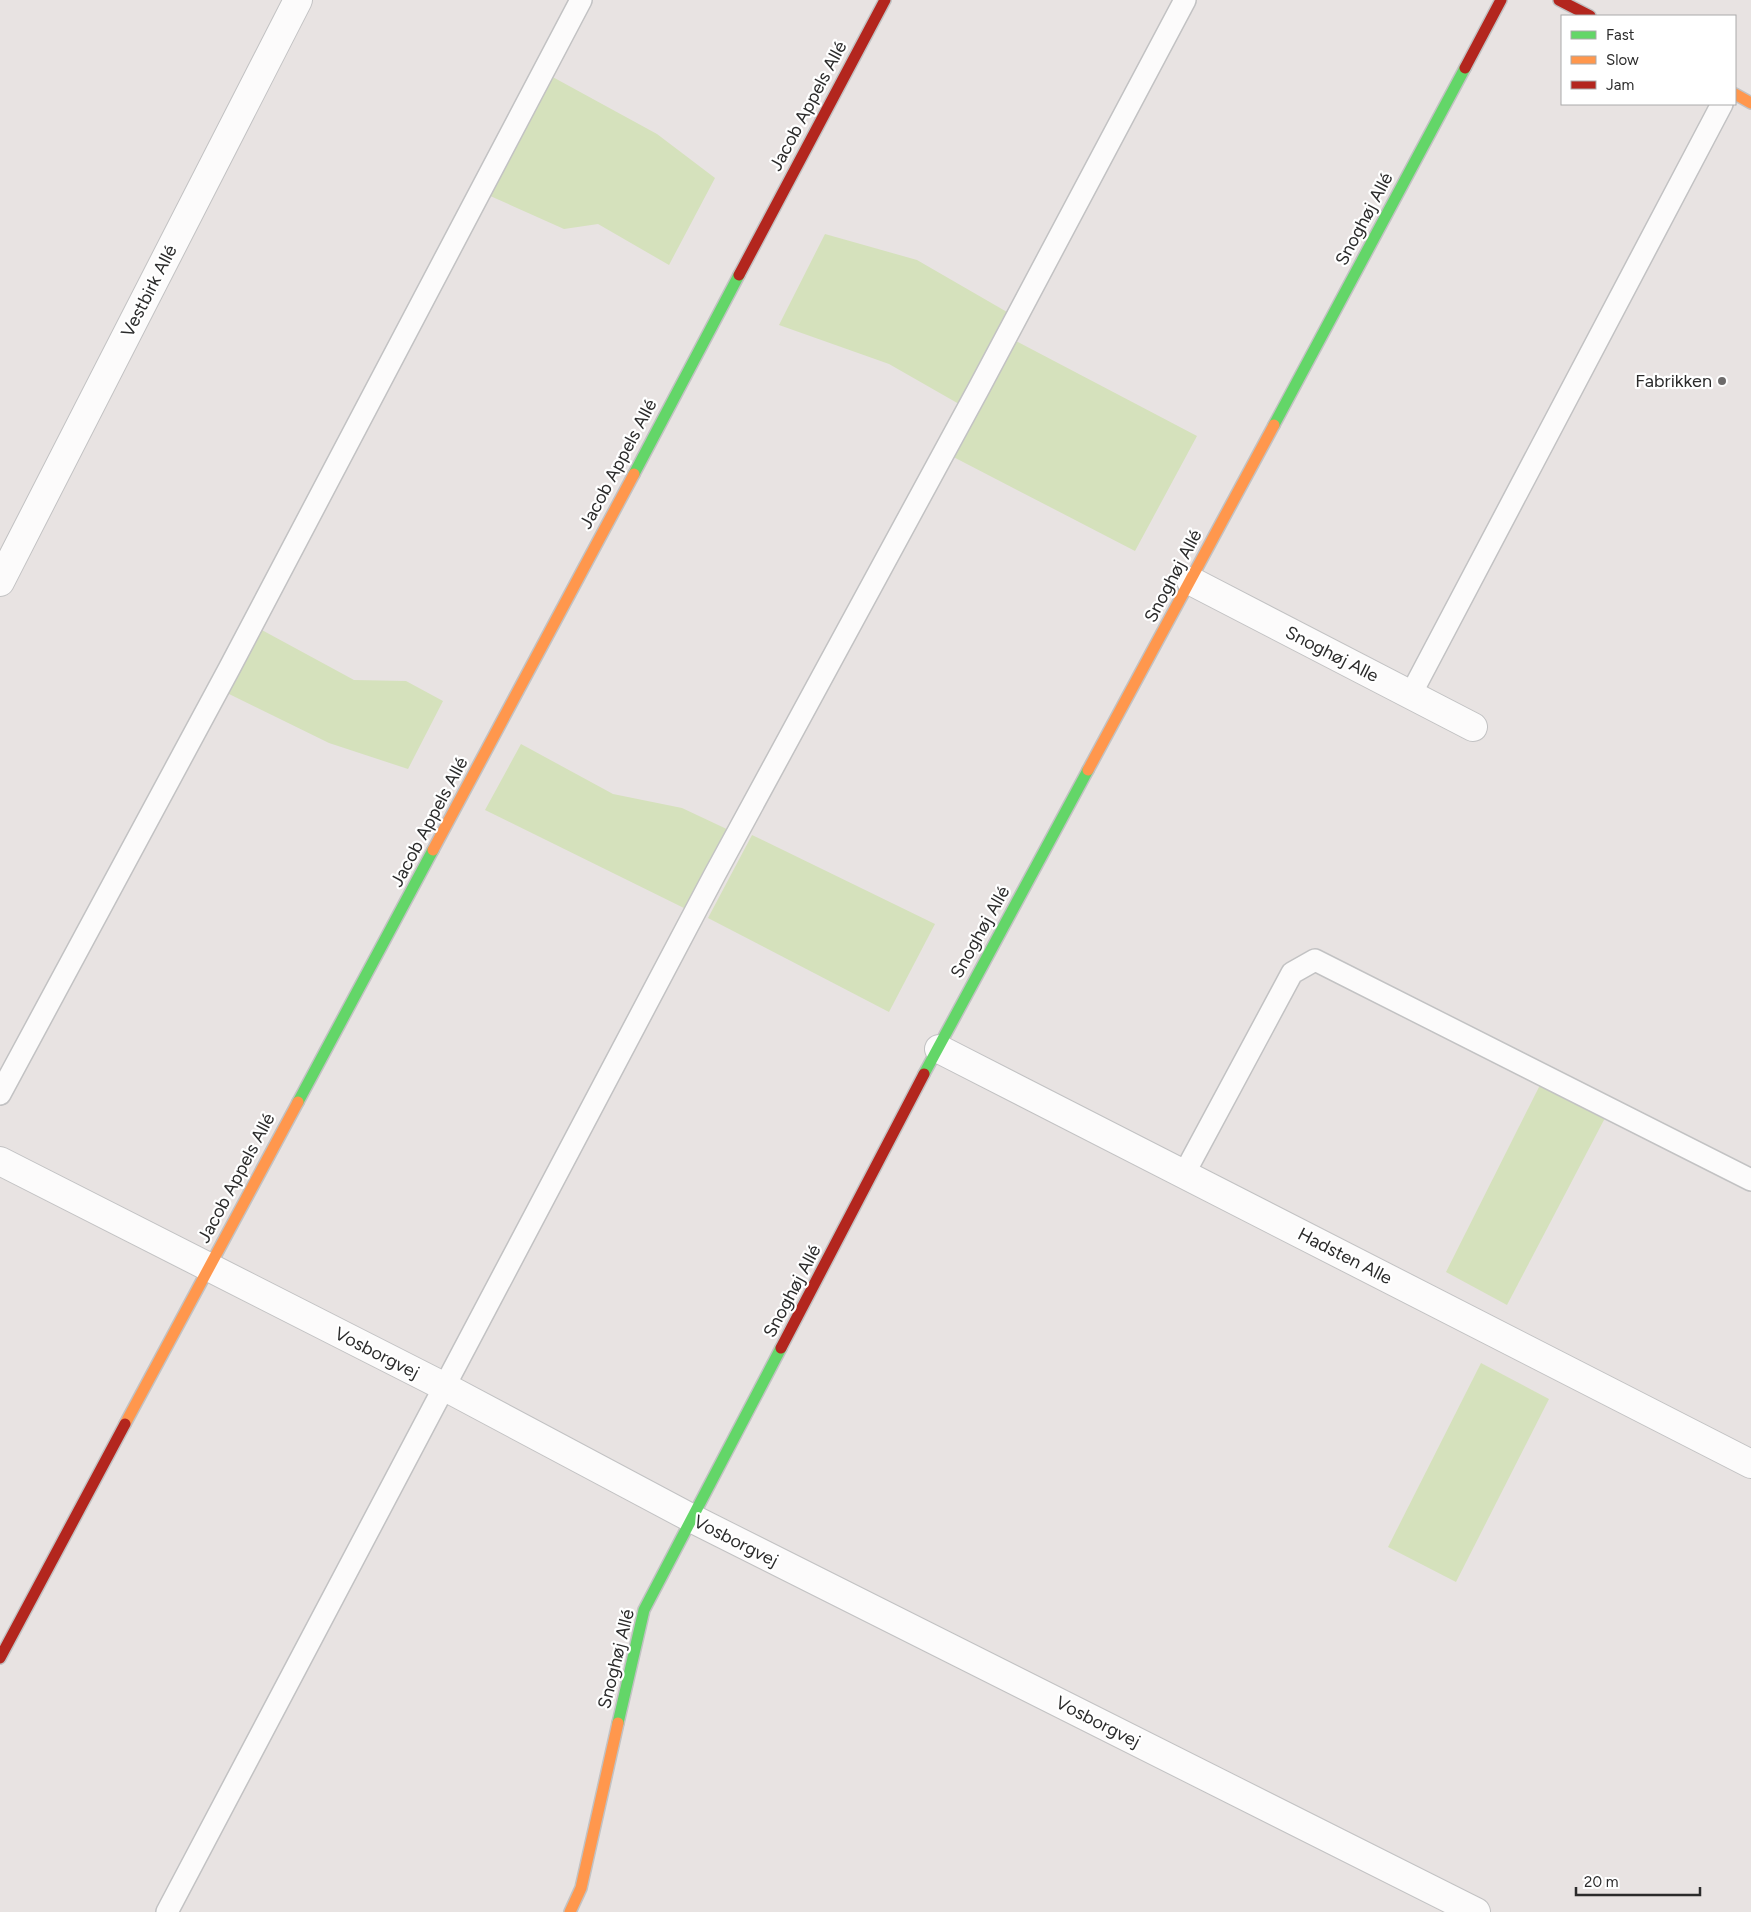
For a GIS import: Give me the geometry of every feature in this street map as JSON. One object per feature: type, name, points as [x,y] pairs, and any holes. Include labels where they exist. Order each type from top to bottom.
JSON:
[{"type":"street","name":"Vestbirk Allé","points":[[0,582],[298,0]]},
{"type":"street","name":"Jacob Appels Allé","points":[[0,1658],[475,773],[885,0]]},
{"type":"street","name":"Snoghøj Allé","points":[[570,1912],[581,1888],[644,1610],[971,986],[1191,581],[1502,0]]},
{"type":"street","points":[[1559,0],[1588,15]]},
{"type":"street","points":[[1736,95],[1751,103]]},
{"type":"street","name":"Snoghøj Alle","points":[[1191,581],[1473,727]]},
{"type":"street","name":"Hadsten Alle","points":[[939,1049],[1751,1464]]},
{"type":"street","name":"Vosborgvej","points":[[0,1161],[208,1268],[445,1386],[693,1519],[1476,1912]]},
{"type":"lane","points":[[0,1094],[229,669],[581,0]]},
{"type":"lane","points":[[167,1912],[714,876],[984,379],[1185,0]]},
{"type":"lane","points":[[1411,694],[1721,105]]},
{"type":"lane","points":[[1184,1174],[1292,973],[1315,960],[1751,1180]]},
{"type":"green space","points":[[549,75],[657,134],[715,178],[669,265],[598,224],[564,229],[488,195]]},
{"type":"green space","points":[[825,234],[917,260],[1007,312],[1016,341],[1197,436],[1135,551],[938,449],[959,404],[889,364],[779,325]]},
{"type":"green space","points":[[260,629],[354,680],[406,681],[443,701],[408,769],[329,743],[227,693]]},
{"type":"green space","points":[[521,744],[613,794],[682,808],[733,832],[690,911],[485,810]]},
{"type":"green space","points":[[752,835],[935,924],[889,1012],[708,918]]},
{"type":"green space","points":[[1540,1085],[1605,1118],[1507,1305],[1446,1272]]},
{"type":"green space","points":[[1481,1363],[1549,1399],[1456,1582],[1388,1547]]},
{"type":"traffic: fast","points":[[1274,425],[1465,68]]},
{"type":"traffic: fast","points":[[634,474],[739,275]]},
{"type":"traffic: fast","points":[[924,1074],[1088,770]]},
{"type":"traffic: fast","points":[[298,1102],[433,850]]},
{"type":"traffic: fast","points":[[618,1723],[644,1610],[781,1348]]},
{"type":"traffic: slow","points":[[1736,95],[1751,103]]},
{"type":"traffic: slow","points":[[1088,770],[1274,425]]},
{"type":"traffic: slow","points":[[433,850],[634,474]]},
{"type":"traffic: slow","points":[[125,1424],[298,1102]]},
{"type":"traffic: slow","points":[[570,1912],[581,1888],[618,1723]]},
{"type":"traffic: jam","points":[[739,275],[885,0]]},
{"type":"traffic: jam","points":[[1465,68],[1501,0]]},
{"type":"traffic: jam","points":[[1559,0],[1588,15]]},
{"type":"traffic: jam","points":[[781,1348],[924,1074]]},
{"type":"traffic: jam","points":[[0,1658],[125,1424]]},
{"type":"place","name":"Fabrikken","points":[[1722,381]]}]
